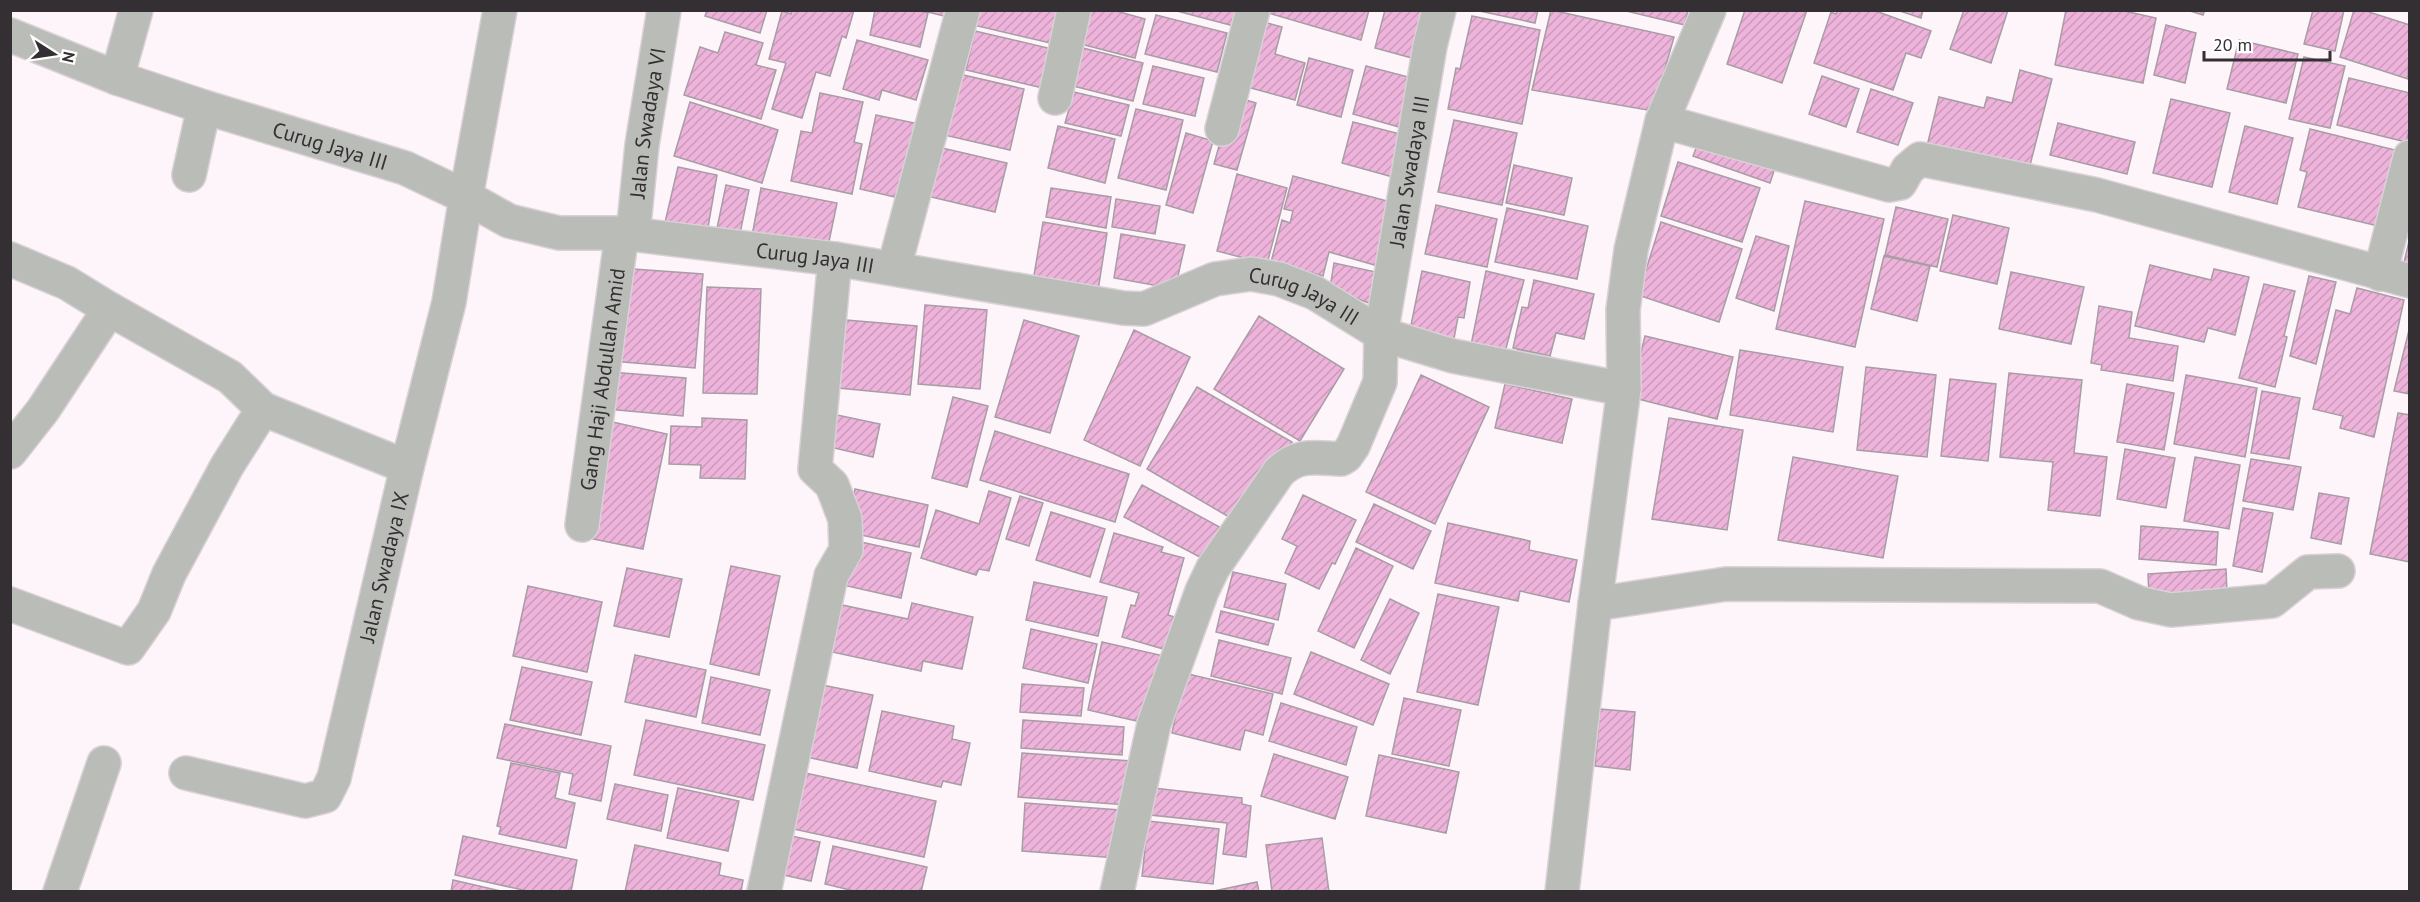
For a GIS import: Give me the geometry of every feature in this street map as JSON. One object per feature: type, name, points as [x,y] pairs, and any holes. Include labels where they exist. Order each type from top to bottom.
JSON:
[{"type":"street","points":[[117,78],[136,10]]},
{"type":"street","name":"Jalan Swadaya IX","points":[[186,773],[305,801],[324,796],[334,778],[407,467],[449,302],[500,10]]},
{"type":"street","name":"Jalan Swadaya VI","points":[[627,234],[664,10]]},
{"type":"street","points":[[894,268],[963,10]]},
{"type":"street","points":[[1055,98],[1074,10]]},
{"type":"street","points":[[1222,129],[1252,10]]},
{"type":"street","name":"Jalan Swadaya III","points":[[1117,891],[1151,732],[1202,591],[1213,568],[1284,467],[1298,458],[1341,459],[1346,456],[1360,431],[1380,382],[1381,334],[1430,46],[1439,10]]},
{"type":"street","points":[[1562,891],[1595,604],[1624,389],[1623,310],[1631,250],[1662,122],[1709,10]]},
{"type":"street","name":"Curug Jaya III","points":[[10,36],[117,78],[405,168],[466,197],[509,221],[559,233],[627,234],[835,259],[1096,305],[1144,309],[1215,279],[1251,274],[1279,279],[1315,293],[1381,334],[1453,356],[1624,389]]},
{"type":"street","points":[[189,175],[204,107]]},
{"type":"street","points":[[1662,122],[1889,185],[1900,183],[1908,170],[1920,159],[2097,195],[2395,277],[2409,157]]},
{"type":"street","name":"Gang Haji Abdullah Amid","points":[[582,525],[627,234]]},
{"type":"street","points":[[764,891],[831,576],[846,550],[845,519],[832,485],[815,469],[835,259]]},
{"type":"street","points":[[10,260],[67,283],[230,378],[263,409],[407,467]]},
{"type":"street","points":[[10,452],[43,410],[111,310]]},
{"type":"street","points":[[10,604],[128,648],[154,611],[169,574],[227,466],[263,409]]},
{"type":"street","points":[[1595,604],[1726,584],[2100,586],[2139,603],[2171,610],[2272,601],[2308,572],[2338,571]]},
{"type":"street","points":[[60,891],[104,763]]},
{"type":"building","points":[[707,10],[767,10],[760,33],[705,16]]},
{"type":"building","points":[[791,10],[854,10],[846,38],[842,36],[830,76],[816,72],[802,118],[772,109],[786,63],[769,59],[782,11],[791,14]]},
{"type":"building","points":[[875,10],[917,10],[928,13],[920,47],[870,35]]},
{"type":"building","points":[[920,10],[957,10],[956,19]]},
{"type":"building","points":[[972,10],[1062,10],[1055,44],[969,24]]},
{"type":"building","points":[[1077,10],[1113,10],[1145,19],[1135,58],[1069,41]]},
{"type":"building","points":[[1173,10],[1238,10],[1234,26]]},
{"type":"building","points":[[1258,10],[1369,10],[1361,40]]},
{"type":"building","points":[[1385,10],[1425,10],[1412,58],[1375,48]]},
{"type":"building","points":[[1475,10],[1538,10],[1535,23]]},
{"type":"building","points":[[1551,10],[1674,37],[1653,111],[1532,90]]},
{"type":"building","points":[[1622,10],[1688,10],[1685,25]]},
{"type":"building","points":[[1745,10],[1807,10],[1782,83],[1727,64]]},
{"type":"building","points":[[1838,10],[1873,10],[1931,31],[1921,58],[1906,53],[1893,90],[1814,63],[1831,12],[1836,14]]},
{"type":"building","points":[[1897,10],[1923,10],[1921,18]]},
{"type":"building","points":[[1964,10],[2008,10],[1991,63],[1950,49]]},
{"type":"building","points":[[2066,10],[2120,10],[2156,18],[2143,83],[2055,65]]},
{"type":"building","points":[[2187,10],[2205,10],[2203,15]]},
{"type":"building","points":[[2313,10],[2344,10],[2335,51],[2304,44]]},
{"type":"building","points":[[2354,10],[2363,10],[2410,25],[2408,79],[2340,57]]},
{"type":"building","points":[[1156,15],[1227,33],[1217,72],[1145,54]]},
{"type":"building","points":[[1472,16],[1540,30],[1522,124],[1448,109],[1456,68],[1460,69]]},
{"type":"building","points":[[1260,21],[1282,27],[1275,54],[1305,63],[1295,100],[1236,84]]},
{"type":"building","points":[[2166,25],[2196,33],[2185,83],[2154,75]]},
{"type":"building","points":[[975,31],[1052,49],[1043,88],[966,70]]},
{"type":"building","points":[[725,32],[763,43],[756,65],[776,70],[761,119],[684,95],[700,47],[718,53]]},
{"type":"building","points":[[857,40],[928,60],[916,100],[882,90],[879,100],[843,89]]},
{"type":"building","points":[[2239,40],[2298,54],[2286,103],[2227,89]]},
{"type":"building","points":[[1079,47],[1143,63],[1133,101],[1069,85]]},
{"type":"building","points":[[2304,57],[2345,66],[2330,128],[2289,119]]},
{"type":"building","points":[[1309,58],[1353,70],[1341,117],[1297,105]]},
{"type":"building","points":[[1153,66],[1204,78],[1195,116],[1143,104]]},
{"type":"building","points":[[1366,66],[1412,78],[1399,127],[1353,114]]},
{"type":"building","points":[[2020,70],[2052,79],[2027,177],[1927,146],[1939,97],[1984,108],[1987,97],[2012,103]]},
{"type":"building","points":[[955,73],[1024,89],[1010,150],[940,134]]},
{"type":"building","points":[[1822,76],[1859,89],[1846,127],[1809,114]]},
{"type":"building","points":[[2349,78],[2410,93],[2410,128],[2406,142],[2337,125]]},
{"type":"building","points":[[1871,89],[1913,103],[1898,145],[1857,132]]},
{"type":"building","points":[[1074,92],[1129,105],[1121,136],[1065,123]]},
{"type":"building","points":[[820,93],[863,102],[854,142],[862,144],[852,194],[791,181],[801,131],[812,133]]},
{"type":"building","points":[[1233,96],[1256,103],[1237,170],[1214,164]]},
{"type":"building","points":[[2171,99],[2230,113],[2212,187],[2153,173]]},
{"type":"building","points":[[690,102],[778,130],[762,183],[674,156]]},
{"type":"building","points":[[1136,109],[1183,120],[1166,190],[1118,178]]},
{"type":"building","points":[[876,115],[924,125],[908,200],[860,189]]},
{"type":"building","points":[[1454,120],[1517,133],[1502,205],[1438,192]]},
{"type":"building","points":[[1353,122],[1404,135],[1393,177],[1342,163]]},
{"type":"building","points":[[2058,123],[2135,142],[2127,174],[2050,155]]},
{"type":"building","points":[[1058,126],[1115,139],[1105,183],[1048,168]]},
{"type":"building","points":[[2245,126],[2293,138],[2277,204],[2229,192]]},
{"type":"building","points":[[2310,129],[2403,152],[2387,228],[2298,207],[2307,172],[2300,170]]},
{"type":"building","points":[[1186,133],[1213,141],[1193,213],[1166,205]]},
{"type":"building","points":[[1700,138],[1776,165],[1770,183],[1693,156]]},
{"type":"building","points":[[938,147],[1007,163],[995,212],[927,196]]},
{"type":"building","points":[[1678,162],[1760,188],[1742,242],[1661,216]]},
{"type":"building","points":[[1514,165],[1572,178],[1564,215],[1506,203]]},
{"type":"building","points":[[678,167],[717,175],[706,239],[663,231]]},
{"type":"building","points":[[1237,174],[1287,188],[1267,264],[1217,251]]},
{"type":"building","points":[[1293,176],[1391,202],[1378,266],[1329,252],[1323,276],[1271,262],[1282,220],[1290,223],[1293,211],[1284,209]]},
{"type":"building","points":[[726,185],[749,190],[738,243],[715,238]]},
{"type":"building","points":[[761,188],[837,203],[826,256],[751,241]]},
{"type":"building","points":[[1051,188],[1111,197],[1106,228],[1046,217]]},
{"type":"building","points":[[1116,199],[1160,206],[1155,234],[1112,227]]},
{"type":"building","points":[[1805,201],[1884,219],[1855,347],[1776,329]]},
{"type":"building","points":[[1436,205],[1497,219],[1487,267],[1425,254]]},
{"type":"building","points":[[1896,207],[1948,219],[1937,267],[1885,255]]},
{"type":"building","points":[[1507,208],[1588,226],[1577,279],[1495,262]]},
{"type":"building","points":[[1953,215],[2009,228],[1997,284],[1940,271]]},
{"type":"building","points":[[1043,222],[1107,233],[1097,297],[1032,287]]},
{"type":"building","points":[[1661,222],[1742,249],[1719,322],[1638,295]]},
{"type":"building","points":[[1121,234],[1185,245],[1175,289],[1114,278]]},
{"type":"building","points":[[1756,236],[1789,246],[1774,311],[1736,298]]},
{"type":"building","points":[[2410,237],[2410,277],[2401,275]]},
{"type":"building","points":[[1884,256],[1930,266],[1917,321],[1871,309]]},
{"type":"building","points":[[1334,263],[1385,274],[1379,307],[1330,288]]},
{"type":"building","points":[[2150,265],[2211,280],[2214,269],[2249,277],[2235,335],[2208,328],[2204,342],[2135,326]]},
{"type":"building","points":[[619,268],[703,274],[695,368],[611,361]]},
{"type":"building","points":[[1422,271],[1470,282],[1464,318],[1458,317],[1452,349],[1408,340]]},
{"type":"building","points":[[1486,271],[1524,280],[1505,352],[1471,345]]},
{"type":"building","points":[[2011,272],[2084,287],[2071,344],[1999,329]]},
{"type":"building","points":[[2309,276],[2336,282],[2316,364],[2290,356]]},
{"type":"building","points":[[1534,280],[1594,294],[1584,339],[1556,333],[1550,356],[1513,348],[1522,307],[1528,308]]},
{"type":"building","points":[[2264,284],[2295,291],[2275,387],[2239,378]]},
{"type":"building","points":[[707,287],[761,289],[757,394],[703,393]]},
{"type":"building","points":[[2357,288],[2404,300],[2374,437],[2340,428],[2343,416],[2313,409],[2336,310],[2350,314]]},
{"type":"building","points":[[925,305],[987,310],[980,389],[918,384]]},
{"type":"building","points":[[2099,306],[2132,312],[2129,338],[2178,346],[2173,381],[2101,370],[2102,365],[2091,363]]},
{"type":"building","points":[[1259,316],[1344,369],[1300,441],[1214,389]]},
{"type":"building","points":[[834,319],[917,326],[910,395],[828,387]]},
{"type":"building","points":[[1024,320],[1079,336],[1050,433],[995,417]]},
{"type":"building","points":[[2410,326],[2410,394],[2394,391]]},
{"type":"building","points":[[1134,330],[1190,357],[1140,466],[1084,440]]},
{"type":"building","points":[[1645,336],[1733,357],[1717,419],[1630,397]]},
{"type":"building","points":[[1517,349],[1554,358],[1551,369],[1518,361]]},
{"type":"building","points":[[1740,350],[1843,367],[1833,432],[1730,415]]},
{"type":"building","points":[[1866,367],[1936,375],[1927,457],[1857,450]]},
{"type":"building","points":[[610,372],[686,378],[683,416],[607,409]]},
{"type":"building","points":[[2009,373],[2082,380],[2074,453],[2107,457],[2100,516],[2048,510],[2053,462],[2000,457]]},
{"type":"building","points":[[1421,375],[1489,407],[1435,524],[1366,492]]},
{"type":"building","points":[[2186,375],[2257,388],[2245,457],[2174,444]]},
{"type":"building","points":[[1950,379],[1996,384],[1988,461],[1941,456]]},
{"type":"building","points":[[1505,384],[1572,399],[1562,443],[1495,428]]},
{"type":"building","points":[[2127,384],[2174,393],[2164,450],[2117,442]]},
{"type":"building","points":[[1197,387],[1292,442],[1241,524],[1147,469]]},
{"type":"building","points":[[2262,391],[2300,398],[2289,459],[2251,453]]},
{"type":"building","points":[[953,397],[988,406],[967,487],[932,478]]},
{"type":"building","points":[[2398,413],[2410,415],[2410,562],[2370,554]]},
{"type":"building","points":[[837,415],[880,424],[873,457],[830,447]]},
{"type":"building","points":[[702,418],[747,420],[745,479],[700,478],[701,465],[669,464],[671,426],[702,427]]},
{"type":"building","points":[[1669,418],[1743,430],[1727,530],[1652,519]]},
{"type":"building","points":[[608,421],[667,434],[643,549],[583,537]]},
{"type":"building","points":[[995,431],[1129,474],[1115,522],[980,480]]},
{"type":"building","points":[[2125,449],[2175,458],[2166,508],[2117,499]]},
{"type":"building","points":[[1793,457],[1898,476],[1883,558],[1778,540]]},
{"type":"building","points":[[2195,457],[2240,465],[2229,529],[2184,521]]},
{"type":"building","points":[[2251,459],[2301,467],[2293,510],[2243,501]]},
{"type":"building","points":[[1142,485],[1227,531],[1211,563],[1124,517]]},
{"type":"building","points":[[855,489],[928,505],[919,547],[846,532]]},
{"type":"building","points":[[989,491],[1011,498],[989,571],[979,569],[976,575],[921,558],[936,510],[979,524]]},
{"type":"building","points":[[2319,493],[2349,498],[2341,544],[2311,538]]},
{"type":"building","points":[[1303,495],[1356,520],[1335,564],[1332,563],[1319,589],[1285,573],[1297,546],[1282,539]]},
{"type":"building","points":[[1020,496],[1043,503],[1029,546],[1006,539]]},
{"type":"building","points":[[1374,504],[1431,531],[1413,569],[1356,542]]},
{"type":"building","points":[[2243,508],[2273,513],[2262,572],[2233,566]]},
{"type":"building","points":[[1051,512],[1105,529],[1090,577],[1036,560]]},
{"type":"building","points":[[1448,523],[1530,541],[1529,550],[1577,560],[1569,602],[1520,591],[1518,601],[1435,583]]},
{"type":"building","points":[[2141,526],[2218,532],[2216,565],[2139,559]]},
{"type":"building","points":[[1114,533],[1163,547],[1161,552],[1184,558],[1168,615],[1187,621],[1177,653],[1122,637],[1131,605],[1135,606],[1139,593],[1100,582]]},
{"type":"building","points":[[852,540],[911,553],[901,598],[843,585]]},
{"type":"building","points":[[1356,548],[1393,566],[1354,648],[1318,631]]},
{"type":"building","points":[[731,566],[780,576],[759,675],[710,664]]},
{"type":"building","points":[[627,568],[682,579],[669,637],[614,626]]},
{"type":"building","points":[[2226,569],[2227,593],[2149,598],[2148,574]]},
{"type":"building","points":[[1233,572],[1286,584],[1278,620],[1224,607]]},
{"type":"building","points":[[1034,582],[1107,597],[1098,636],[1026,620]]},
{"type":"building","points":[[528,586],[602,602],[587,672],[513,656]]},
{"type":"building","points":[[1438,594],[1499,607],[1478,705],[1417,692]]},
{"type":"building","points":[[1390,599],[1419,613],[1390,674],[1361,660]]},
{"type":"building","points":[[912,603],[973,617],[962,669],[923,661],[921,671],[832,652],[842,605],[908,619]]},
{"type":"building","points":[[1221,611],[1274,624],[1268,645],[1216,632]]},
{"type":"building","points":[[1031,629],[1097,644],[1088,683],[1023,668]]},
{"type":"building","points":[[1219,640],[1291,658],[1282,694],[1211,676]]},
{"type":"building","points":[[1102,642],[1164,656],[1150,724],[1088,710]]},
{"type":"building","points":[[1311,652],[1389,684],[1373,725],[1294,694]]},
{"type":"building","points":[[635,655],[706,670],[696,717],[625,702]]},
{"type":"building","points":[[522,667],[592,682],[581,735],[510,720]]},
{"type":"building","points":[[1184,673],[1273,694],[1263,735],[1245,730],[1240,750],[1172,733]]},
{"type":"building","points":[[711,677],[770,690],[760,735],[702,723]]},
{"type":"building","points":[[812,683],[873,695],[857,768],[797,755]]},
{"type":"building","points":[[1022,684],[1084,688],[1081,716],[1020,712]]},
{"type":"building","points":[[1404,698],[1461,710],[1449,766],[1392,754]]},
{"type":"building","points":[[1281,703],[1357,727],[1346,765],[1269,741]]},
{"type":"building","points":[[1600,709],[1635,712],[1630,770],[1595,766]]},
{"type":"building","points":[[882,711],[954,726],[952,739],[970,743],[961,785],[943,781],[941,787],[869,771]]},
{"type":"building","points":[[646,720],[765,745],[753,800],[634,775]]},
{"type":"building","points":[[1023,720],[1124,727],[1122,755],[1021,748]]},
{"type":"building","points":[[505,724],[611,746],[601,801],[569,794],[573,774],[497,758]]},
{"type":"building","points":[[1022,753],[1131,761],[1128,805],[1018,797]]},
{"type":"building","points":[[1274,754],[1348,777],[1335,819],[1261,796]]},
{"type":"building","points":[[1379,755],[1459,772],[1446,833],[1366,816]]},
{"type":"building","points":[[511,763],[560,773],[555,798],[575,803],[566,848],[499,834],[501,827],[497,826]]},
{"type":"building","points":[[796,771],[936,801],[924,857],[784,827]]},
{"type":"building","points":[[615,784],[668,795],[661,831],[607,819]]},
{"type":"building","points":[[678,788],[739,801],[728,851],[667,838]]},
{"type":"building","points":[[1153,788],[1242,798],[1242,804],[1251,806],[1246,857],[1223,854],[1227,823],[1150,815]]},
{"type":"building","points":[[1025,803],[1120,810],[1117,858],[1022,851]]},
{"type":"building","points":[[1148,821],[1219,829],[1213,884],[1142,876]]},
{"type":"building","points":[[782,834],[820,842],[811,881],[774,873]]},
{"type":"building","points":[[463,836],[577,860],[571,892],[532,892],[455,875]]},
{"type":"building","points":[[1322,838],[1329,892],[1272,892],[1266,845]]},
{"type":"building","points":[[635,845],[721,863],[719,875],[743,880],[741,892],[625,892]]},
{"type":"building","points":[[833,846],[927,867],[921,892],[858,892],[825,884]]},
{"type":"building","points":[[453,880],[505,892],[451,892]]},
{"type":"building","points":[[1257,882],[1259,892],[1209,892]]}]
